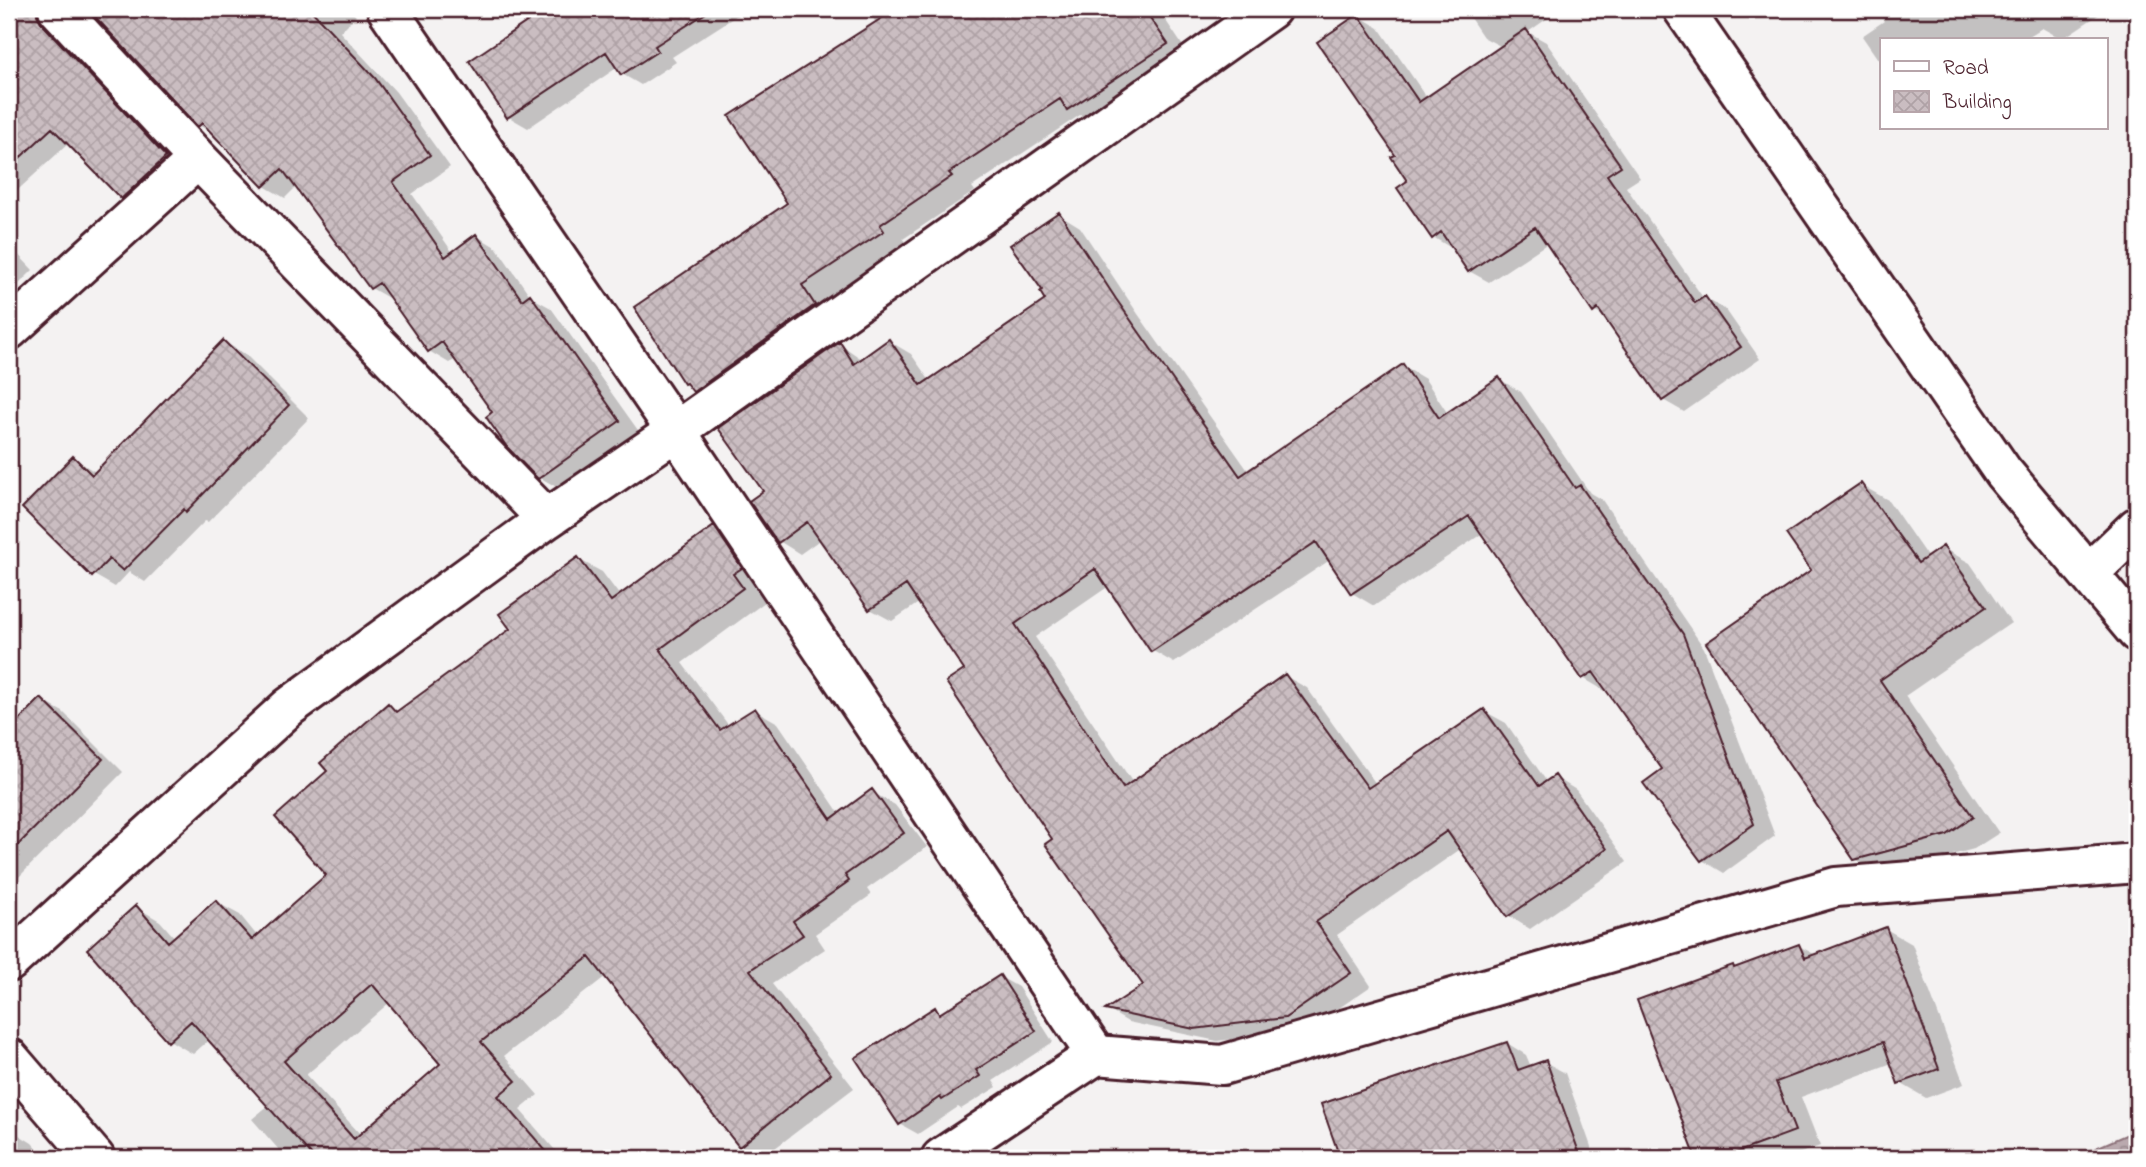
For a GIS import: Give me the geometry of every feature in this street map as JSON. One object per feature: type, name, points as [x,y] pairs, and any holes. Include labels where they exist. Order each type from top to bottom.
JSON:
[{"type":"street","points":[[58,9],[198,159],[547,519]]},
{"type":"street","points":[[387,9],[676,430],[1096,1055]]},
{"type":"street","points":[[9,962],[289,708],[547,519],[1271,9]]},
{"type":"street","points":[[1683,9],[2003,472],[2137,632]]},
{"type":"street","points":[[9,330],[198,159]]},
{"type":"street","points":[[2089,573],[2137,527]]},
{"type":"street","points":[[941,1158],[1096,1055],[1222,1065],[1836,887],[2137,863]]},
{"type":"street","points":[[9,1058],[95,1158]]},
{"type":"water","points":[[2137,1130],[2137,1158],[2073,1158]]},
{"type":"building","points":[[9,9],[37,9],[42,24],[166,157],[121,199],[52,128],[9,168]]},
{"type":"building","points":[[88,9],[310,9],[375,78],[430,155],[393,182],[445,257],[476,234],[522,300],[530,294],[620,421],[538,479],[507,447],[486,417],[492,412],[442,342],[428,352],[379,283],[370,289],[282,169],[263,187],[202,123],[198,127]]},
{"type":"building","points":[[546,9],[712,9],[655,46],[658,51],[621,75],[606,52],[507,118],[469,61]]},
{"type":"building","points":[[896,9],[1144,9],[1168,44],[1067,110],[1060,99],[949,173],[952,176],[880,225],[884,231],[802,285],[815,305],[693,392],[684,384],[634,307],[787,203],[729,116]]},
{"type":"building","points":[[1358,14],[1419,102],[1526,29],[1621,166],[1607,175],[1695,303],[1705,296],[1741,347],[1662,401],[1598,309],[1593,313],[1535,227],[1468,272],[1441,232],[1432,239],[1397,188],[1407,181],[1391,157],[1395,155],[1317,42]]},
{"type":"building","points":[[1059,212],[1116,299],[1240,476],[1403,364],[1439,418],[1499,377],[1575,488],[1580,485],[1683,634],[1754,824],[1701,861],[1643,783],[1662,769],[1593,672],[1582,679],[1469,516],[1351,594],[1316,542],[1151,652],[1095,569],[1015,624],[1123,788],[1285,674],[1368,788],[1484,709],[1539,786],[1555,775],[1607,849],[1507,917],[1447,831],[1316,922],[1351,973],[1285,1018],[1194,1029],[1105,1010],[1143,985],[1045,844],[1052,839],[946,682],[964,670],[906,585],[869,610],[807,522],[778,543],[749,501],[763,491],[718,428],[840,342],[854,364],[889,339],[921,385],[1045,300],[1040,292],[1042,290],[1010,245]]},
{"type":"building","points":[[223,340],[289,405],[186,512],[184,509],[123,571],[109,559],[92,577],[22,508],[73,456],[92,475]]},
{"type":"building","points":[[1861,483],[1918,563],[1943,546],[1986,607],[1880,680],[1973,817],[1947,835],[1854,860],[1706,643],[1811,570],[1786,534]]},
{"type":"building","points":[[714,526],[742,568],[733,574],[743,588],[660,649],[720,730],[755,708],[831,819],[872,789],[904,833],[845,875],[849,881],[793,921],[803,935],[750,970],[831,1074],[739,1147],[589,957],[481,1042],[516,1081],[498,1096],[552,1158],[314,1158],[191,1021],[168,1042],[87,949],[136,905],[168,942],[216,900],[252,940],[326,875],[275,817],[327,771],[320,763],[388,703],[396,712],[510,629],[499,614],[578,557],[611,601]],"holes":[[[372,984],[440,1064],[354,1139],[284,1061]]]},
{"type":"building","points":[[41,698],[103,759],[9,854],[9,730]]},
{"type":"building","points":[[1886,927],[1939,1069],[1898,1084],[1883,1042],[1776,1082],[1795,1131],[1722,1158],[1696,1158],[1637,1000],[1799,944],[1805,958]]},
{"type":"building","points":[[1000,975],[1036,1031],[976,1070],[980,1076],[942,1100],[940,1097],[899,1125],[855,1058],[935,1007],[939,1014]]},
{"type":"building","points":[[1507,1042],[1518,1070],[1546,1060],[1581,1158],[1340,1158],[1321,1104]]}]
